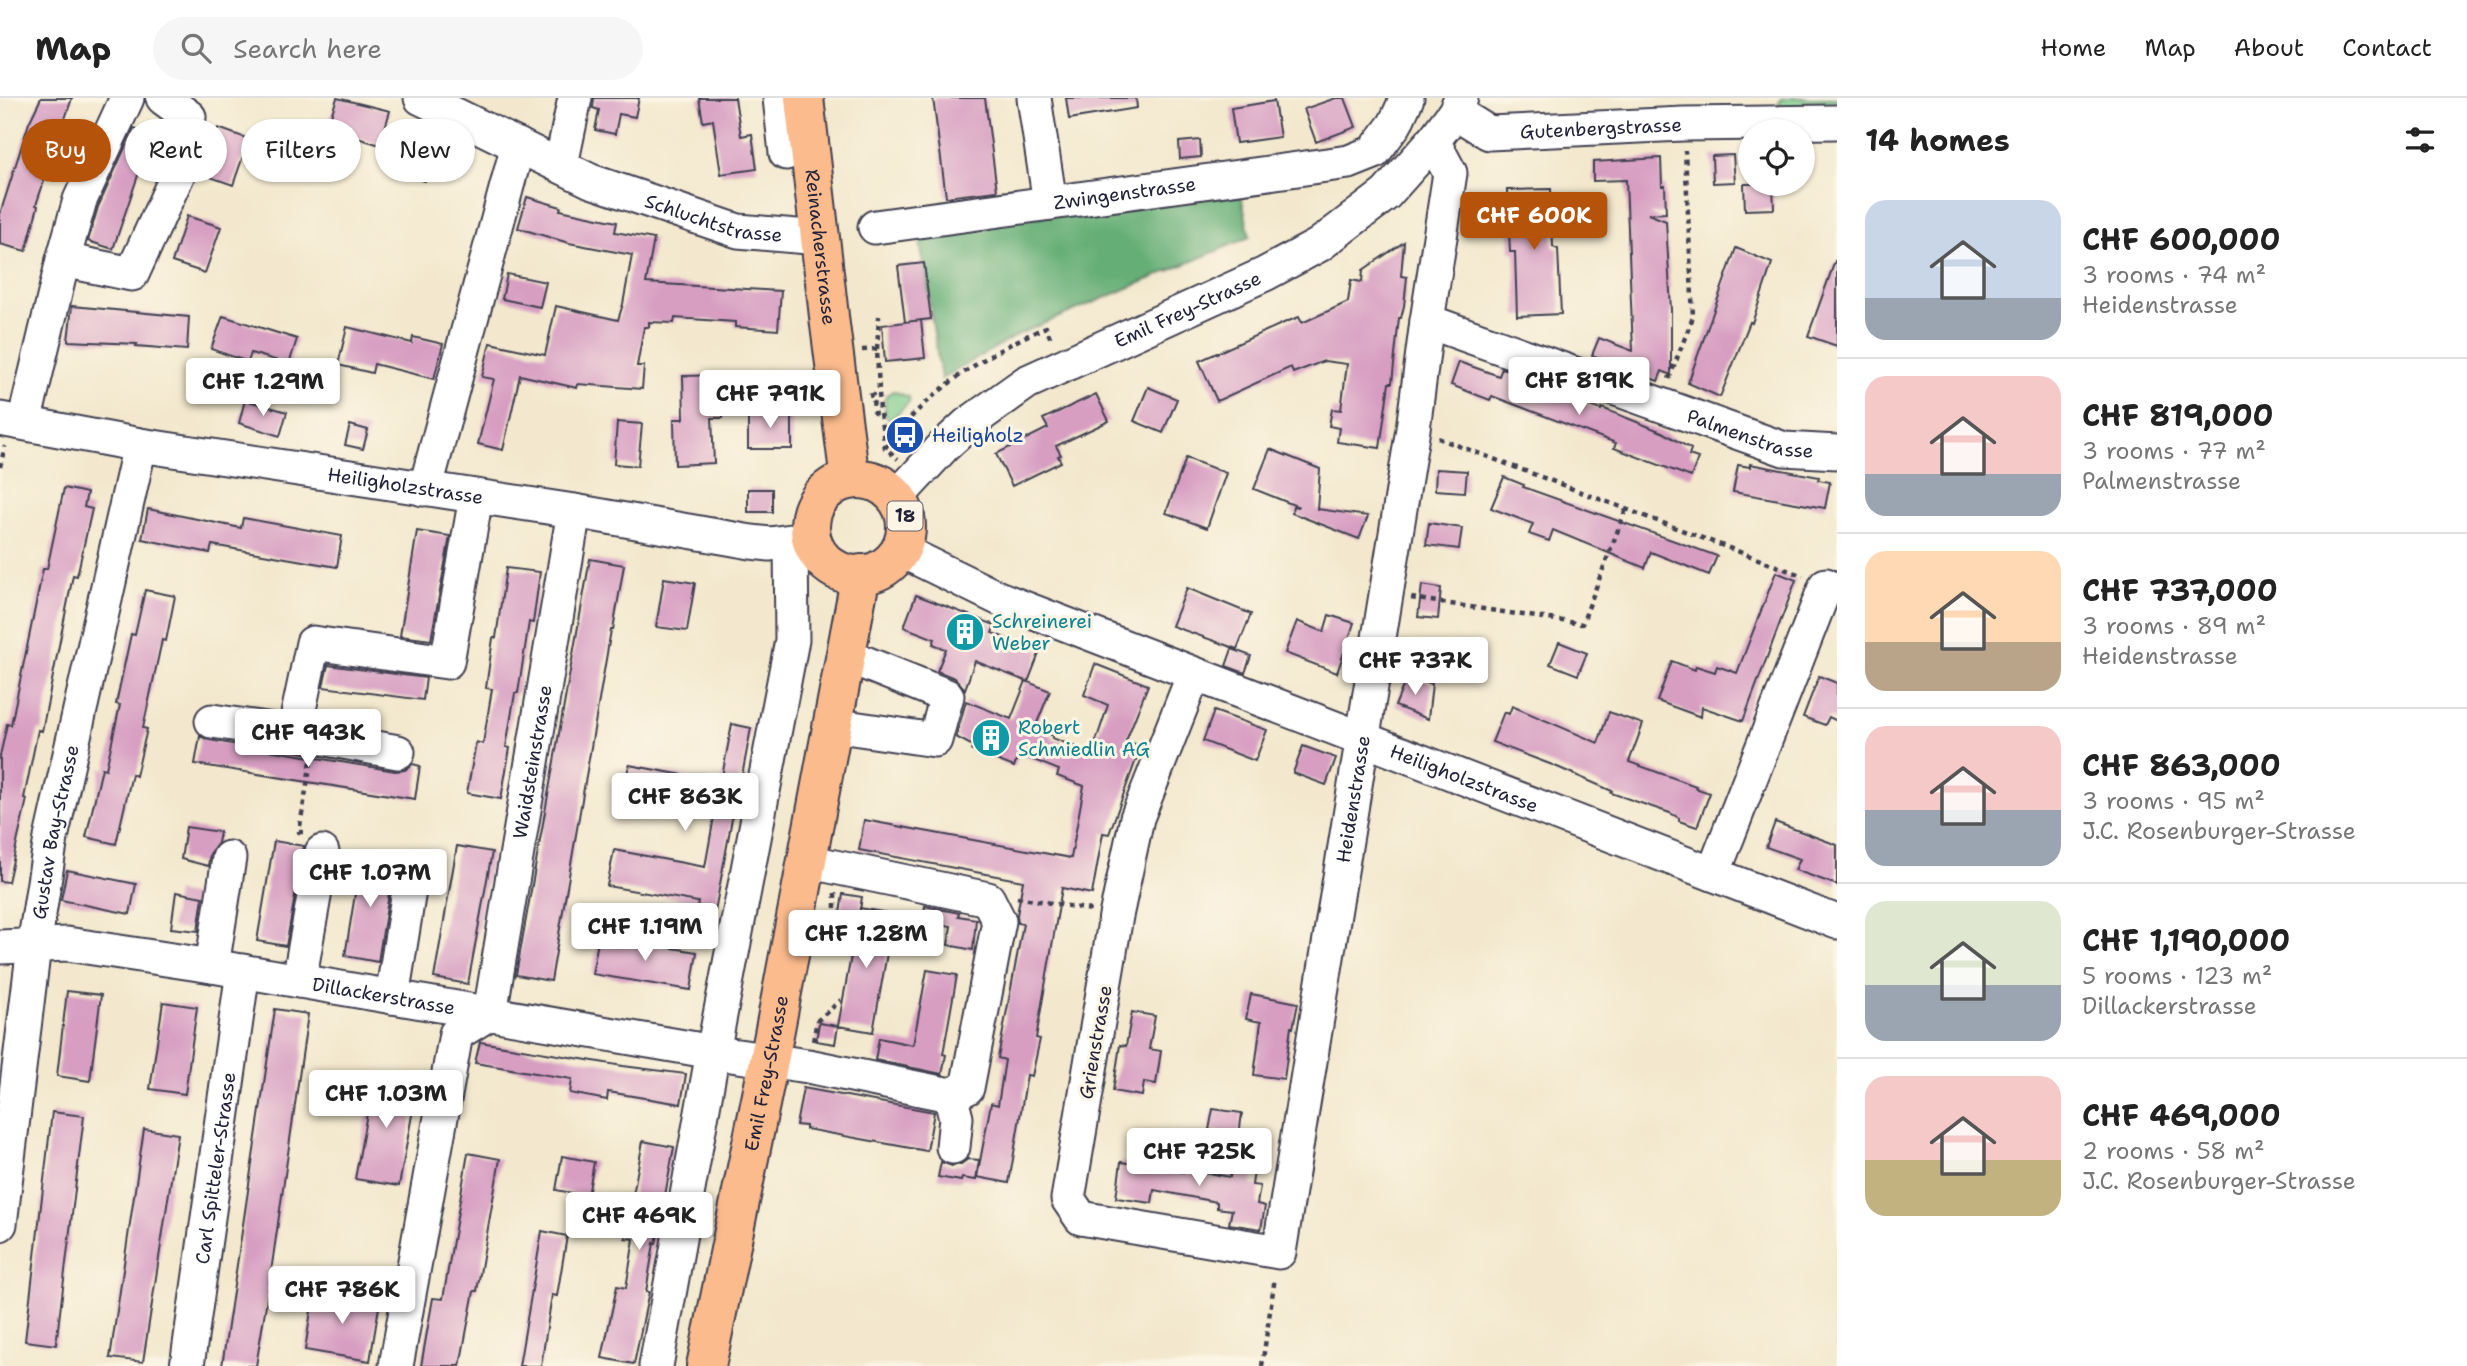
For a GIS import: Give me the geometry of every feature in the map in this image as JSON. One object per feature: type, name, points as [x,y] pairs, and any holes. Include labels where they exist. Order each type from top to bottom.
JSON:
[{"type":"main road","name":"Reinacherstrasse","points":[[804,98],[820,238],[834,471]]},
{"type":"main road","name":"18","points":[[834,471],[875,482],[886,488],[896,498],[905,520],[905,535],[900,550],[892,561],[881,569],[861,574]]},
{"type":"main road","points":[[834,471],[829,489],[818,500],[812,515],[791,542],[818,552],[832,567],[861,574]]},
{"type":"main road","name":"Emil Frey-Strasse","points":[[706,1366],[769,1061],[820,864],[832,725],[861,574]]},
{"type":"street","points":[[10,425],[80,200],[127,98]]},
{"type":"street","points":[[63,260],[132,274],[183,163],[189,117],[163,98]]},
{"type":"street","name":"Schluchtstrasse","points":[[421,98],[591,180],[738,230],[820,238]]},
{"type":"street","points":[[561,165],[575,98]]},
{"type":"street","points":[[780,98],[786,153]]},
{"type":"street","points":[[1034,98],[1049,203]]},
{"type":"street","name":"Zwingenstrasse","points":[[875,227],[1349,162],[1374,152],[1395,124],[1407,98]]},
{"type":"street","name":"Gutenbergstrasse","points":[[1458,105],[1489,133],[1683,124],[1837,122]]},
{"type":"street","name":"Emil Frey-Strasse","points":[[896,498],[944,446],[998,401],[1027,382],[1265,274],[1319,245],[1386,194],[1433,141],[1458,105]]},
{"type":"street","name":"Heidenstrasse","points":[[1279,1252],[1413,429],[1450,173],[1433,141]]},
{"type":"street","points":[[423,489],[428,479],[518,145]]},
{"type":"street","name":"Palmenstrasse","points":[[1427,321],[1784,449],[1837,452]]},
{"type":"street","name":"Heiligholzstrasse","points":[[10,425],[423,489],[791,542]]},
{"type":"street","name":"Gustav Bay-Strasse","points":[[0,1224],[34,946],[51,838],[140,445]]},
{"type":"street","points":[[304,735],[313,643],[447,662],[477,497]]},
{"type":"street","name":"Waidsteinstrasse","points":[[490,1013],[574,511]]},
{"type":"street","points":[[656,1366],[792,640],[791,542]]},
{"type":"street","name":"Heiligholzstrasse","points":[[900,550],[998,598],[1837,922]]},
{"type":"street","points":[[1713,874],[1826,585]]},
{"type":"street","points":[[832,725],[935,740],[947,696],[865,663],[845,658]]},
{"type":"street","name":"Grienstrasse","points":[[1194,674],[1137,818],[1116,916],[1068,1199],[1081,1218],[1279,1252]]},
{"type":"street","points":[[212,721],[398,752]]},
{"type":"street","points":[[299,981],[322,852]]},
{"type":"street","name":"Carl Spitteler-Strasse","points":[[187,1366],[227,968],[229,858]]},
{"type":"street","points":[[820,864],[988,899],[999,921],[967,1088],[950,1095],[956,1118],[953,1147]]},
{"type":"street","points":[[392,997],[411,884]]},
{"type":"street","name":"Dillackerstrasse","points":[[0,947],[67,944],[227,968],[808,1066],[950,1095]]},
{"type":"street","points":[[396,1366],[456,1034],[490,1013]]},
{"type":"path","points":[[1659,406],[1693,317],[1683,124]]},
{"type":"path","points":[[877,349],[879,316]]},
{"type":"path","points":[[886,448],[942,389],[999,351],[1046,327]]},
{"type":"path","points":[[0,467],[10,425]]},
{"type":"path","points":[[1413,429],[1826,585]]},
{"type":"path","points":[[791,542],[770,531],[793,521],[819,476],[834,471]]},
{"type":"path","points":[[1386,594],[1582,624],[1626,509]]},
{"type":"path","points":[[304,735],[299,832],[325,835],[322,852]]},
{"type":"path","points":[[820,864],[835,912],[853,944]]},
{"type":"path","points":[[988,899],[1023,897],[1116,916]]},
{"type":"path","points":[[808,1066],[817,1021],[841,1000]]},
{"type":"path","points":[[1262,1366],[1279,1252]]},
{"type":"green space","points":[[1781,98],[1837,98],[1837,110],[1776,110]]},
{"type":"green space","points":[[1239,186],[1250,237],[1021,333],[941,379],[919,235]]},
{"type":"green space","points":[[893,391],[909,397],[910,401],[891,420],[885,415],[885,397]]},
{"type":"building","points":[[41,98],[72,98],[65,119],[31,119]]},
{"type":"building","points":[[337,98],[390,111],[388,119],[375,119],[375,143],[361,139],[361,119],[330,119]]},
{"type":"building","points":[[594,98],[639,98],[635,117],[619,114],[615,134],[595,130],[599,110],[593,108]]},
{"type":"building","points":[[699,98],[735,98],[741,136],[752,134],[757,169],[721,174],[713,120],[703,122]]},
{"type":"building","points":[[933,98],[985,98],[997,191],[946,197]]},
{"type":"building","points":[[1066,98],[1136,98],[1137,108],[1069,119]]},
{"type":"building","points":[[1336,98],[1345,98],[1356,127],[1316,142],[1304,109]]},
{"type":"building","points":[[1274,101],[1280,137],[1236,143],[1231,108]]},
{"type":"building","points":[[227,131],[241,136],[241,162],[233,185],[225,182],[227,182]]},
{"type":"building","points":[[1200,140],[1201,157],[1180,159],[1179,142]]},
{"type":"building","points":[[21,148],[21,182],[44,182],[26,251],[0,244],[0,214]]},
{"type":"building","points":[[125,148],[125,182],[136,182],[113,249],[88,241],[98,207]]},
{"type":"building","points":[[1733,155],[1735,182],[1713,183],[1712,156]]},
{"type":"building","points":[[1661,158],[1666,213],[1648,214],[1666,221],[1671,310],[1671,375],[1662,371],[1658,381],[1592,355],[1599,338],[1633,351],[1626,180],[1593,181],[1593,162]]},
{"type":"building","points":[[1551,189],[1553,247],[1558,249],[1561,314],[1517,316],[1515,252],[1510,252],[1507,190]]},
{"type":"building","points":[[1744,196],[1773,196],[1774,209],[1745,210]]},
{"type":"building","points":[[527,197],[561,207],[560,210],[617,222],[615,232],[654,239],[646,283],[781,291],[778,330],[735,327],[735,322],[675,318],[674,323],[649,322],[649,327],[644,327],[637,366],[644,366],[642,389],[578,384],[577,388],[520,375],[503,450],[478,444],[494,379],[482,377],[490,343],[545,355],[556,306],[618,320],[623,304],[632,255],[569,243],[518,228]]},
{"type":"building","points":[[187,216],[221,227],[205,273],[172,262]]},
{"type":"building","points":[[1404,242],[1401,276],[1407,277],[1404,306],[1399,318],[1392,383],[1389,383],[1380,448],[1337,442],[1339,428],[1329,426],[1332,409],[1341,410],[1347,364],[1324,361],[1293,373],[1291,367],[1217,401],[1199,361],[1286,322],[1299,317],[1302,323],[1348,302],[1351,280],[1362,282],[1363,270]]},
{"type":"building","points":[[1736,248],[1772,263],[1752,323],[1750,322],[1720,397],[1688,383]]},
{"type":"building","points":[[1835,261],[1837,262],[1837,346],[1808,336]]},
{"type":"building","points":[[924,263],[931,319],[905,322],[898,266]]},
{"type":"building","points":[[507,274],[546,282],[540,307],[502,299]]},
{"type":"building","points":[[72,306],[189,317],[187,350],[136,346],[137,344],[68,341]]},
{"type":"building","points":[[223,316],[297,339],[289,364],[251,353],[248,362],[211,349]]},
{"type":"building","points":[[921,320],[925,358],[885,362],[882,325]]},
{"type":"building","points":[[347,327],[412,343],[413,337],[443,344],[434,379],[374,364],[372,373],[338,365]]},
{"type":"building","points":[[1459,362],[1499,376],[1502,368],[1522,375],[1520,381],[1601,410],[1602,408],[1662,432],[1691,449],[1689,455],[1698,458],[1691,477],[1614,448],[1616,443],[1492,396],[1490,400],[1451,385]]},
{"type":"building","points":[[722,375],[723,418],[712,418],[714,463],[675,465],[674,419],[684,419],[683,376]]},
{"type":"building","points":[[1148,387],[1177,399],[1163,433],[1134,421]]},
{"type":"building","points":[[1096,394],[1109,421],[1056,446],[1061,462],[1012,486],[996,454],[1048,428],[1043,419]]},
{"type":"building","points":[[245,400],[287,412],[280,436],[239,423]]},
{"type":"building","points":[[748,410],[792,410],[792,449],[748,449]]},
{"type":"building","points":[[617,422],[642,424],[638,466],[614,464]]},
{"type":"building","points":[[350,425],[368,430],[363,449],[345,445]]},
{"type":"building","points":[[1270,449],[1320,469],[1317,509],[1368,516],[1359,539],[1292,513],[1293,506],[1299,507],[1254,489]]},
{"type":"building","points":[[1186,458],[1226,473],[1207,528],[1166,513]]},
{"type":"building","points":[[1750,464],[1819,477],[1818,480],[1830,482],[1825,508],[1733,492],[1738,465],[1750,467]]},
{"type":"building","points":[[1436,469],[1467,471],[1465,492],[1435,490]]},
{"type":"building","points":[[1504,477],[1524,485],[1523,487],[1717,556],[1709,575],[1651,552],[1645,568],[1553,530],[1549,541],[1529,534],[1533,524],[1491,508]]},
{"type":"building","points":[[64,488],[87,493],[84,507],[92,509],[77,576],[73,575],[42,731],[38,730],[24,798],[27,799],[8,882],[0,881],[0,756],[7,724],[11,725],[43,569],[47,569]]},
{"type":"building","points":[[748,489],[772,489],[772,512],[748,512]]},
{"type":"building","points":[[148,509],[241,528],[243,518],[342,536],[337,567],[212,545],[210,553],[142,539]]},
{"type":"building","points":[[1429,523],[1462,528],[1459,549],[1426,545]]},
{"type":"building","points":[[417,531],[450,536],[431,640],[400,636]]},
{"type":"building","points":[[590,559],[624,565],[551,981],[516,975]]},
{"type":"building","points":[[506,568],[540,572],[533,623],[529,622],[518,693],[515,693],[506,747],[510,748],[501,799],[467,793],[476,742],[483,744],[492,689],[486,688]]},
{"type":"building","points":[[1776,572],[1796,580],[1743,721],[1702,707],[1701,717],[1657,701],[1672,661],[1695,670],[1696,666],[1715,672],[1717,666],[1737,673]]},
{"type":"building","points":[[664,578],[695,583],[687,631],[656,627]]},
{"type":"building","points":[[1422,585],[1441,588],[1438,619],[1418,617]]},
{"type":"building","points":[[1187,588],[1251,614],[1237,649],[1172,626]]},
{"type":"building","points":[[145,590],[175,596],[166,641],[162,640],[143,728],[147,729],[136,776],[132,774],[116,844],[86,837],[102,768],[106,769],[120,705],[116,704],[131,634],[135,635]]},
{"type":"building","points":[[916,595],[995,625],[992,633],[1040,651],[1028,682],[975,661],[965,689],[955,678],[937,671],[946,649],[933,644],[935,639],[904,627]]},
{"type":"building","points":[[1329,615],[1354,623],[1337,673],[1285,653],[1297,621],[1324,632]]},
{"type":"building","points":[[1559,642],[1587,653],[1578,675],[1550,664]]},
{"type":"building","points":[[1232,649],[1251,656],[1245,673],[1226,666]]},
{"type":"building","points":[[1095,664],[1148,685],[1126,741],[1141,746],[1109,834],[1103,833],[1092,894],[1062,888],[1036,1038],[1040,1039],[1032,1076],[1027,1075],[1009,1183],[977,1177],[991,1103],[998,1105],[1001,1086],[1005,1060],[998,1058],[1023,924],[1018,923],[1017,915],[1023,881],[859,850],[864,820],[1071,858],[1084,786],[1057,776],[1059,770],[1019,754],[1014,767],[971,750],[973,746],[956,737],[966,701],[1011,719],[1026,681],[1050,691],[1035,728],[1053,736],[1052,738],[1092,753],[1108,705],[1084,695]]},
{"type":"building","points":[[328,665],[426,678],[423,700],[323,687]]},
{"type":"building","points":[[1408,674],[1432,684],[1428,719],[1395,706]]},
{"type":"building","points":[[1819,676],[1837,683],[1837,721],[1829,717],[1825,725],[1803,717]]},
{"type":"building","points":[[1512,706],[1598,743],[1609,712],[1643,724],[1629,762],[1710,793],[1697,827],[1679,821],[1679,818],[1670,813],[1611,793],[1612,791],[1555,766],[1492,742],[1504,712],[1509,714]]},
{"type":"building","points":[[1214,711],[1267,730],[1255,761],[1203,741]]},
{"type":"building","points":[[732,724],[751,728],[709,944],[691,940],[698,902],[607,886],[614,850],[705,867],[714,817],[622,800],[629,765],[721,782]]},
{"type":"building","points":[[200,736],[209,740],[395,771],[405,770],[413,764],[420,766],[415,799],[195,764]]},
{"type":"building","points":[[1303,746],[1336,758],[1326,785],[1293,773]]},
{"type":"building","points":[[1775,822],[1837,845],[1837,885],[1795,870],[1800,859],[1766,847]]},
{"type":"building","points":[[186,827],[220,832],[218,843],[210,854],[208,866],[181,859]]},
{"type":"building","points":[[274,841],[304,846],[286,946],[257,941]]},
{"type":"building","points":[[457,846],[492,852],[468,984],[434,978]]},
{"type":"building","points":[[361,857],[396,863],[378,962],[345,956]]},
{"type":"building","points":[[67,870],[136,884],[130,914],[61,900]]},
{"type":"building","points":[[176,892],[203,897],[198,931],[171,928]]},
{"type":"building","points":[[843,894],[862,897],[859,916],[840,913]]},
{"type":"building","points":[[925,906],[976,919],[973,950],[948,945],[951,926],[923,921]]},
{"type":"building","points":[[860,908],[894,914],[873,1032],[838,1026]]},
{"type":"building","points":[[599,936],[697,952],[691,990],[592,974]]},
{"type":"building","points":[[927,970],[957,975],[942,1074],[875,1060],[879,1038],[913,1045]]},
{"type":"building","points":[[67,991],[101,995],[90,1081],[57,1076]]},
{"type":"building","points":[[1251,994],[1298,1003],[1293,1028],[1291,1027],[1284,1079],[1254,1075],[1261,1022],[1246,1019]]},
{"type":"building","points":[[163,1002],[197,1007],[185,1094],[150,1089]]},
{"type":"building","points":[[275,1009],[308,1014],[269,1286],[256,1366],[222,1366]]},
{"type":"building","points":[[1132,1012],[1155,1016],[1149,1049],[1161,1051],[1156,1084],[1144,1082],[1142,1096],[1113,1091],[1120,1045],[1126,1046]]},
{"type":"building","points":[[819,1023],[838,1026],[835,1044],[816,1041]]},
{"type":"building","points":[[480,1042],[686,1074],[681,1104],[608,1092],[607,1100],[570,1093],[572,1079],[475,1063]]},
{"type":"building","points":[[374,1075],[418,1082],[399,1186],[355,1179]]},
{"type":"building","points":[[803,1088],[934,1112],[927,1151],[796,1125]]},
{"type":"building","points":[[1213,1109],[1242,1113],[1239,1135],[1209,1130]]},
{"type":"building","points":[[52,1112],[84,1116],[56,1345],[25,1341]]},
{"type":"building","points":[[144,1129],[178,1134],[143,1362],[110,1358]]},
{"type":"building","points":[[643,1141],[674,1147],[656,1244],[654,1243],[646,1292],[649,1292],[634,1364],[602,1358],[617,1286],[626,1288],[634,1239],[625,1238]]},
{"type":"building","points":[[468,1153],[500,1159],[477,1291],[474,1291],[460,1366],[421,1366],[433,1298],[443,1299]]},
{"type":"building","points":[[1233,1153],[1256,1156],[1252,1185],[1260,1186],[1257,1204],[1265,1206],[1261,1229],[1229,1224],[1232,1210],[1217,1208],[1217,1202],[1154,1190],[1152,1203],[1116,1198],[1121,1162],[1183,1172],[1183,1168],[1230,1177]]},
{"type":"building","points":[[562,1156],[594,1162],[588,1196],[556,1190]]},
{"type":"building","points":[[968,1159],[979,1160],[976,1180],[962,1178],[961,1181],[938,1177],[941,1162],[952,1166]]},
{"type":"building","points":[[542,1231],[567,1236],[557,1296],[552,1295],[541,1366],[519,1366]]},
{"type":"building","points":[[314,1291],[380,1301],[370,1361],[305,1350]]},
{"type":"place","name":"Heiligholz","points":[[905,435]]},
{"type":"place","name":"Schreinerei Weber","points":[[965,632]]},
{"type":"place","name":"Robert Schmiedlin AG","points":[[991,738]]}]
